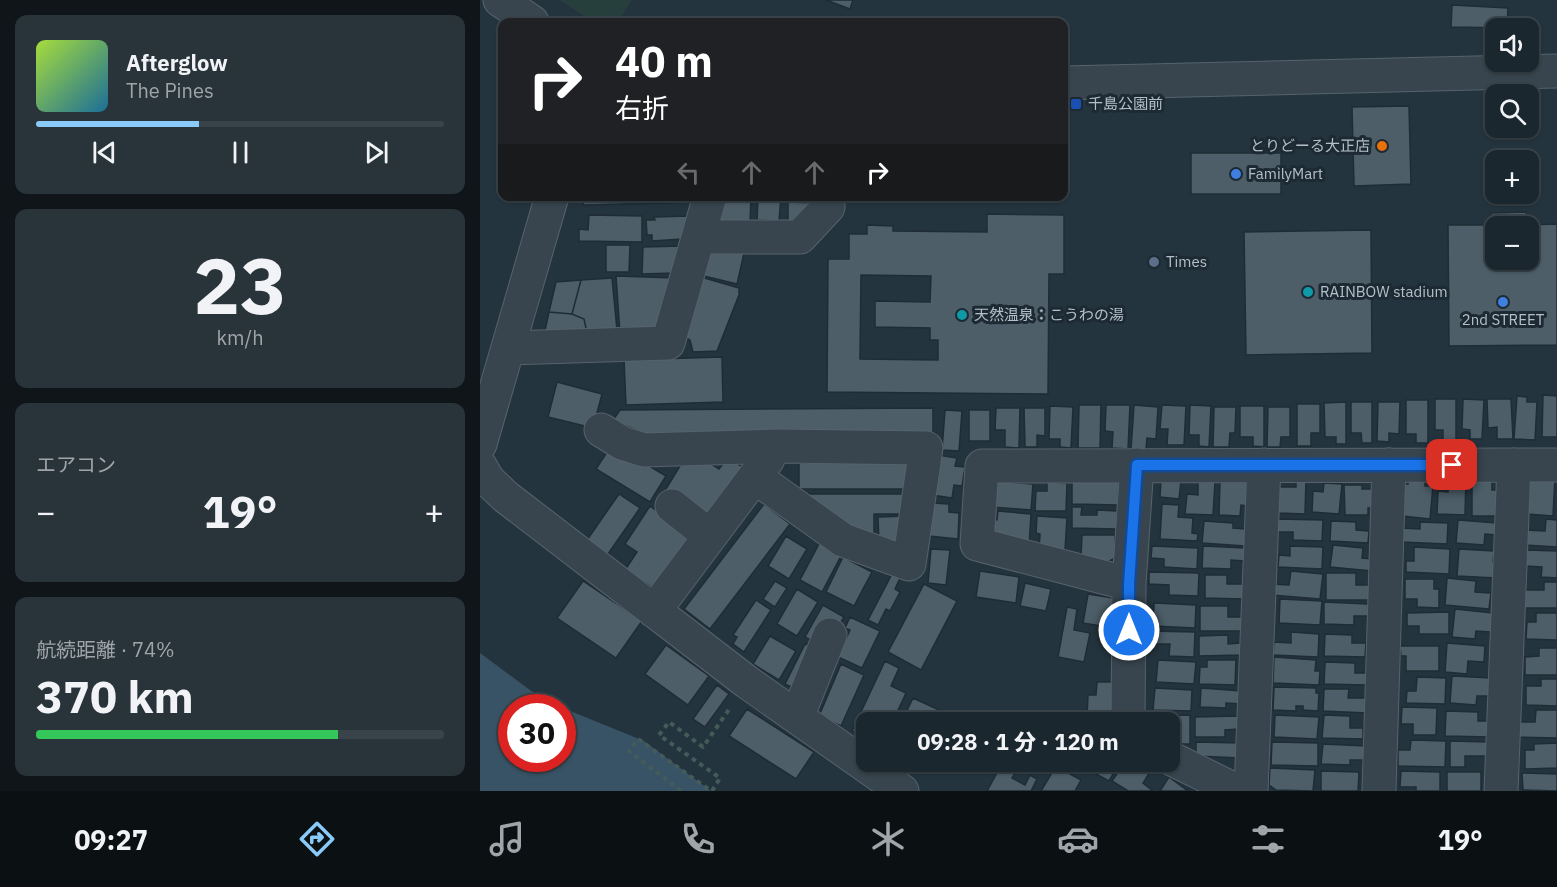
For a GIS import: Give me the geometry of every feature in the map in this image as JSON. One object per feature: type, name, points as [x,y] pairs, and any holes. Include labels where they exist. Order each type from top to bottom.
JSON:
[{"type":"street","points":[[500,0],[526,18]]},
{"type":"street","points":[[1068,83],[1557,70]]},
{"type":"street","points":[[480,444],[551,201]]},
{"type":"street","points":[[508,348],[668,343],[709,201]]},
{"type":"street","points":[[700,237],[800,237],[828,207],[828,201]]},
{"type":"street","points":[[601,430],[622,443],[644,450],[778,446],[926,448],[909,564],[843,540],[755,477]]},
{"type":"street","points":[[654,611],[778,446]]},
{"type":"street","points":[[480,465],[488,480],[506,497],[747,682],[902,791]]},
{"type":"street","points":[[1128,712],[1129,584],[1137,465]]},
{"type":"street","points":[[1251,791],[1264,465]]},
{"type":"street","points":[[1379,791],[1389,465]]},
{"type":"street","points":[[1501,791],[1514,465]]},
{"type":"street","points":[[1129,584],[977,544],[982,466],[1557,465]]},
{"type":"street","points":[[672,506],[710,536]]},
{"type":"street","points":[[797,717],[830,635]]},
{"type":"street","points":[[1180,763],[1237,791]]},
{"type":"path","points":[[681,791],[629,752],[638,739],[711,791],[720,778],[659,735],[669,722],[703,747],[747,682]]},
{"type":"green space","points":[[560,0],[632,0],[621,18],[587,18]]},
{"type":"water","points":[[480,653],[537,694],[498,694],[498,772],[576,772],[576,713],[644,741],[711,791],[480,791]]},
{"type":"building","points":[[826,0],[853,0],[850,9]]},
{"type":"building","points":[[1452,5],[1508,8],[1508,18],[1485,18],[1485,28],[1451,27]]},
{"type":"building","name":"とりどーる大正店","points":[[1409,106],[1411,184],[1354,186],[1352,107]]},
{"type":"building","name":"FamilyMart","points":[[1191,153],[1281,153],[1281,194],[1191,194]]},
{"type":"building","points":[[583,201],[701,201],[701,202],[583,205]]},
{"type":"building","points":[[720,201],[751,201],[750,223],[717,225]]},
{"type":"building","points":[[758,201],[781,201],[779,221],[757,220]]},
{"type":"building","points":[[788,202],[817,203],[803,223],[788,223]]},
{"type":"building","name":"2nd STREET","points":[[1526,212],[1526,216],[1491,216],[1491,213]]},
{"type":"building","name":"天然温泉：こうわの湯","points":[[987,214],[1064,215],[1064,274],[1049,274],[1048,394],[827,392],[828,259],[849,259],[849,234],[867,234],[867,225],[893,226],[893,231],[987,232]],"holes":[[[861,275],[931,276],[930,302],[875,301],[875,327],[930,328],[930,340],[938,340],[938,360],[860,359]]]},
{"type":"building","points":[[589,215],[642,216],[642,242],[579,241],[579,229],[588,230]]},
{"type":"building","points":[[690,216],[682,239],[652,241],[652,235],[647,235],[646,220],[655,220],[654,217]]},
{"type":"building","name":"2nd STREET","points":[[1557,224],[1557,345],[1449,346],[1448,225],[1485,225],[1485,270],[1539,270],[1539,225]]},
{"type":"building","name":"RAINBOW stadium","points":[[1371,230],[1372,353],[1246,355],[1244,232]]},
{"type":"building","points":[[606,245],[630,245],[629,272],[606,272]]},
{"type":"building","points":[[710,245],[745,249],[737,284],[704,276]]},
{"type":"building","points":[[682,246],[675,273],[642,274],[643,247]]},
{"type":"building","points":[[616,276],[675,278],[666,330],[620,334]]},
{"type":"building","points":[[701,277],[739,288],[739,295],[717,351],[693,352],[690,340],[686,338]]},
{"type":"building","points":[[612,278],[617,330],[587,333],[584,319],[572,314],[581,280]]},
{"type":"building","points":[[581,280],[572,314],[549,312],[556,282]]},
{"type":"building","points":[[549,312],[572,314],[584,319],[587,333],[544,335]]},
{"type":"building","points":[[722,357],[723,402],[626,405],[624,360]]},
{"type":"building","points":[[557,382],[602,394],[593,428],[548,417]]},
{"type":"building","points":[[1543,395],[1557,396],[1557,437],[1542,437]]},
{"type":"building","points":[[1517,396],[1527,397],[1527,402],[1537,402],[1535,440],[1514,439]]},
{"type":"building","points":[[1435,399],[1456,399],[1456,443],[1443,443],[1443,430],[1435,430]]},
{"type":"building","points":[[1463,399],[1484,400],[1482,439],[1470,439],[1470,430],[1462,429]]},
{"type":"building","points":[[1487,399],[1511,399],[1513,439],[1497,439],[1497,427],[1488,428]]},
{"type":"building","points":[[1406,400],[1428,400],[1428,443],[1416,443],[1416,434],[1406,434]]},
{"type":"building","points":[[1346,402],[1346,444],[1336,444],[1336,437],[1325,437],[1324,403]]},
{"type":"building","points":[[1351,402],[1372,402],[1372,443],[1362,443],[1361,433],[1351,433]]},
{"type":"building","points":[[1378,402],[1400,402],[1399,434],[1389,433],[1389,442],[1377,441]]},
{"type":"building","points":[[1297,404],[1320,404],[1320,433],[1311,433],[1311,446],[1297,446]]},
{"type":"building","points":[[1079,405],[1101,405],[1100,448],[1078,448]]},
{"type":"building","points":[[1106,405],[1130,405],[1128,449],[1112,448],[1113,432],[1105,431]]},
{"type":"building","points":[[1134,405],[1158,407],[1156,439],[1147,438],[1146,450],[1131,449]]},
{"type":"building","points":[[1162,405],[1186,406],[1184,445],[1167,445],[1168,429],[1160,429]]},
{"type":"building","points":[[1190,405],[1211,406],[1209,447],[1199,446],[1199,435],[1189,435]]},
{"type":"building","points":[[1050,406],[1073,407],[1071,448],[1060,447],[1060,439],[1049,439]]},
{"type":"building","points":[[1240,406],[1264,406],[1264,447],[1253,446],[1253,437],[1240,437]]},
{"type":"building","points":[[1214,407],[1236,407],[1235,433],[1230,433],[1229,447],[1213,447]]},
{"type":"building","points":[[1268,407],[1290,407],[1290,437],[1281,437],[1280,447],[1267,447]]},
{"type":"building","points":[[933,408],[933,441],[647,435],[613,420],[620,410]]},
{"type":"building","points":[[996,408],[1020,408],[1019,448],[1005,447],[1005,430],[995,430]]},
{"type":"building","points":[[1024,408],[1045,408],[1045,436],[1037,435],[1037,447],[1025,447]]},
{"type":"building","points":[[945,410],[962,411],[959,451],[942,450]]},
{"type":"building","points":[[969,410],[990,410],[990,441],[969,441]]},
{"type":"building","points":[[609,449],[626,452],[666,476],[650,502],[596,469]]},
{"type":"building","points":[[938,455],[957,458],[955,466],[965,467],[962,486],[954,485],[952,498],[932,495]]},
{"type":"building","points":[[726,460],[735,462],[752,474],[714,523],[661,497],[683,461],[708,462],[719,469]]},
{"type":"building","points":[[799,463],[912,463],[912,489],[799,489]]},
{"type":"building","points":[[1449,477],[1466,478],[1465,515],[1437,514],[1438,491],[1448,492]]},
{"type":"building","points":[[1529,477],[1555,478],[1553,516],[1527,514]]},
{"type":"building","points":[[1409,478],[1425,479],[1425,486],[1433,486],[1430,519],[1402,516],[1405,484],[1408,484]]},
{"type":"building","points":[[1472,478],[1492,478],[1492,490],[1497,490],[1497,516],[1472,516]]},
{"type":"building","points":[[1072,480],[1116,481],[1119,484],[1118,505],[1072,504]]},
{"type":"building","points":[[1161,480],[1181,481],[1179,499],[1160,497]]},
{"type":"building","points":[[1220,480],[1248,481],[1247,506],[1241,505],[1240,516],[1219,515]]},
{"type":"building","points":[[1296,480],[1306,480],[1305,514],[1278,513],[1279,487],[1296,487]]},
{"type":"building","points":[[993,481],[1033,484],[1031,510],[991,507]]},
{"type":"building","points":[[1198,481],[1215,482],[1213,515],[1185,514],[1187,494],[1198,495]]},
{"type":"building","points":[[1047,482],[1067,483],[1066,511],[1035,511],[1036,491],[1047,491]]},
{"type":"building","points":[[1324,483],[1342,484],[1339,514],[1312,512],[1313,491],[1323,492]]},
{"type":"building","points":[[1344,485],[1362,485],[1362,489],[1376,489],[1376,508],[1368,508],[1368,515],[1345,515]]},
{"type":"building","points":[[619,494],[640,508],[608,554],[587,540]]},
{"type":"building","points":[[804,494],[907,494],[907,514],[874,514],[874,536],[828,522]]},
{"type":"building","points":[[932,503],[949,504],[949,512],[959,513],[958,539],[929,536]]},
{"type":"building","points":[[764,504],[790,524],[710,629],[684,609]]},
{"type":"building","points":[[1162,504],[1179,505],[1178,517],[1193,518],[1192,533],[1198,534],[1197,541],[1160,539]]},
{"type":"building","points":[[650,506],[699,540],[653,588],[625,570],[637,552],[625,544]]},
{"type":"building","points":[[1072,507],[1082,507],[1081,515],[1097,515],[1097,510],[1117,511],[1117,529],[1072,528]]},
{"type":"building","points":[[998,511],[1031,514],[1029,547],[990,535],[991,519],[997,520]]},
{"type":"building","points":[[907,516],[908,543],[879,544],[878,517]]},
{"type":"building","points":[[1037,516],[1067,518],[1065,550],[1039,549],[1040,534],[1036,533]]},
{"type":"building","points":[[1277,519],[1323,520],[1322,541],[1293,540],[1293,532],[1277,532]]},
{"type":"building","points":[[1546,519],[1557,520],[1557,547],[1524,545],[1525,530],[1545,531]]},
{"type":"building","points":[[1458,520],[1497,523],[1497,535],[1485,534],[1484,545],[1456,543]]},
{"type":"building","points":[[1204,521],[1233,523],[1233,528],[1246,529],[1245,546],[1202,543]]},
{"type":"building","points":[[1331,521],[1356,522],[1356,530],[1369,531],[1368,543],[1330,541]]},
{"type":"building","points":[[1420,522],[1448,523],[1447,544],[1401,542],[1402,528],[1420,529]]},
{"type":"building","points":[[1082,535],[1115,535],[1115,558],[1106,563],[1081,557]]},
{"type":"building","points":[[786,536],[807,549],[789,579],[768,566]]},
{"type":"building","points":[[820,542],[842,554],[822,592],[800,580]]},
{"type":"building","points":[[1333,545],[1363,548],[1362,558],[1373,559],[1372,571],[1330,567]]},
{"type":"building","points":[[1152,546],[1198,548],[1197,569],[1164,567],[1164,559],[1151,558]]},
{"type":"building","points":[[1203,546],[1245,548],[1245,561],[1231,560],[1231,569],[1202,568]]},
{"type":"building","points":[[1290,546],[1323,547],[1322,569],[1278,567],[1279,555],[1290,556]]},
{"type":"building","points":[[1414,547],[1450,549],[1449,574],[1406,572],[1406,561],[1414,561]]},
{"type":"building","points":[[931,549],[950,550],[946,585],[928,583]]},
{"type":"building","points":[[1459,549],[1494,551],[1493,562],[1497,562],[1496,578],[1457,576]]},
{"type":"building","points":[[1527,550],[1557,551],[1557,578],[1541,577],[1542,567],[1526,566]]},
{"type":"building","points":[[843,557],[872,572],[854,606],[826,592]]},
{"type":"building","points":[[980,571],[1019,577],[1016,603],[976,597]]},
{"type":"building","points":[[1291,571],[1323,574],[1320,599],[1271,595],[1272,584],[1289,585]]},
{"type":"building","points":[[1149,572],[1199,573],[1198,596],[1169,595],[1169,585],[1149,584]]},
{"type":"building","points":[[1326,573],[1356,573],[1356,585],[1371,585],[1371,600],[1326,600]]},
{"type":"building","points":[[892,574],[900,578],[895,589],[900,592],[890,611],[886,609],[878,625],[868,620]]},
{"type":"building","points":[[1205,575],[1227,575],[1227,584],[1243,584],[1243,599],[1205,598]]},
{"type":"building","points":[[1447,578],[1476,581],[1475,592],[1491,593],[1489,609],[1445,605]]},
{"type":"building","points":[[1405,579],[1434,579],[1434,589],[1439,589],[1439,608],[1417,607],[1417,599],[1405,599]]},
{"type":"building","points":[[583,581],[642,621],[616,658],[557,618]]},
{"type":"building","points":[[775,581],[787,588],[775,607],[763,599]]},
{"type":"building","points":[[1544,582],[1557,582],[1557,608],[1524,608],[1525,590],[1544,590]]},
{"type":"building","points":[[1025,583],[1051,589],[1046,611],[1020,606]]},
{"type":"building","points":[[924,584],[957,601],[921,670],[888,652]]},
{"type":"building","points":[[797,589],[818,602],[797,636],[777,624]]},
{"type":"building","points":[[1088,594],[1119,599],[1113,628],[1083,623]]},
{"type":"building","points":[[1280,599],[1322,601],[1320,625],[1279,623]]},
{"type":"building","points":[[756,600],[771,610],[744,652],[733,644],[737,637],[733,635]]},
{"type":"building","points":[[1324,602],[1368,604],[1368,616],[1354,616],[1354,625],[1324,624]]},
{"type":"building","points":[[1154,603],[1196,605],[1195,628],[1153,626]]},
{"type":"building","points":[[823,605],[844,617],[837,629],[821,646],[805,637]]},
{"type":"building","points":[[1200,606],[1228,606],[1228,617],[1243,617],[1243,631],[1200,631]]},
{"type":"building","points":[[1067,607],[1077,609],[1074,630],[1090,633],[1084,662],[1058,657]]},
{"type":"building","points":[[1455,609],[1493,613],[1491,632],[1476,631],[1475,639],[1452,637]]},
{"type":"building","points":[[1449,612],[1449,634],[1419,634],[1419,626],[1407,626],[1407,613]]},
{"type":"building","points":[[1536,613],[1557,613],[1557,640],[1526,639],[1527,622],[1536,622]]},
{"type":"building","points":[[850,617],[880,631],[862,668],[838,657],[850,630],[845,628]]},
{"type":"building","points":[[1149,631],[1195,632],[1194,657],[1169,656],[1170,644],[1148,644]]},
{"type":"building","points":[[1291,632],[1319,634],[1318,657],[1273,655],[1274,642],[1291,643]]},
{"type":"building","points":[[1325,634],[1352,635],[1352,643],[1366,643],[1365,657],[1324,656]]},
{"type":"building","points":[[1228,635],[1228,644],[1241,643],[1242,655],[1199,656],[1199,636]]},
{"type":"building","points":[[770,636],[796,651],[779,680],[753,664]]},
{"type":"building","points":[[1447,643],[1485,646],[1484,662],[1468,661],[1467,674],[1445,672]]},
{"type":"building","points":[[805,644],[819,650],[800,691],[785,684]]},
{"type":"building","points":[[666,645],[709,676],[688,705],[645,674]]},
{"type":"building","points":[[1400,646],[1439,646],[1439,671],[1406,671],[1406,656],[1401,656]]},
{"type":"building","points":[[1539,648],[1557,648],[1557,675],[1525,675],[1525,657],[1539,656]]},
{"type":"building","points":[[1274,657],[1316,660],[1315,671],[1320,671],[1319,685],[1273,683]]},
{"type":"building","points":[[1158,660],[1196,662],[1194,684],[1156,682]]},
{"type":"building","points":[[1207,660],[1236,660],[1235,685],[1199,684],[1200,667],[1207,667]]},
{"type":"building","points":[[885,661],[899,668],[891,686],[906,693],[897,712],[861,712]]},
{"type":"building","points":[[1325,662],[1355,663],[1355,673],[1367,673],[1366,685],[1324,684]]},
{"type":"building","points":[[841,664],[864,675],[841,726],[819,716]]},
{"type":"building","points":[[1452,676],[1492,678],[1491,696],[1477,696],[1476,705],[1450,703]]},
{"type":"building","points":[[1417,677],[1446,678],[1445,704],[1406,703],[1407,691],[1416,691]]},
{"type":"building","points":[[1541,679],[1557,679],[1557,706],[1526,705],[1526,686],[1541,686]]},
{"type":"building","points":[[1097,682],[1114,682],[1113,712],[1087,712],[1088,695],[1096,695]]},
{"type":"building","points":[[717,685],[729,694],[705,727],[693,719]]},
{"type":"building","points":[[1274,687],[1316,688],[1316,693],[1319,693],[1318,711],[1303,710],[1303,706],[1296,706],[1296,711],[1273,710]]},
{"type":"building","points":[[1155,688],[1192,690],[1191,711],[1153,710]]},
{"type":"building","points":[[1201,688],[1242,691],[1242,704],[1226,703],[1226,708],[1200,707]]},
{"type":"building","points":[[1324,689],[1349,689],[1348,698],[1368,698],[1367,713],[1323,711]]},
{"type":"building","points":[[913,698],[944,712],[906,712]]},
{"type":"building","points":[[1402,707],[1437,708],[1436,735],[1413,735],[1413,724],[1401,724]]},
{"type":"building","points":[[747,709],[814,752],[796,779],[729,736]]},
{"type":"building","points":[[1536,710],[1557,710],[1557,738],[1519,737],[1519,722],[1535,722]]},
{"type":"building","points":[[1446,711],[1478,712],[1478,721],[1490,721],[1489,737],[1445,736]]},
{"type":"building","points":[[1180,715],[1190,715],[1190,744],[1180,744]]},
{"type":"building","points":[[1275,715],[1319,717],[1317,739],[1274,737]]},
{"type":"building","points":[[1324,715],[1350,716],[1350,728],[1363,728],[1363,739],[1322,738]]},
{"type":"building","points":[[1239,716],[1239,729],[1225,730],[1225,737],[1195,737],[1195,717]]},
{"type":"building","points":[[1411,740],[1446,741],[1445,767],[1398,766],[1398,750],[1410,750]]},
{"type":"building","points":[[1450,741],[1489,742],[1489,756],[1465,756],[1465,767],[1450,767]]},
{"type":"building","points":[[1196,742],[1241,743],[1240,758],[1196,756]]},
{"type":"building","points":[[1272,742],[1318,743],[1318,766],[1271,765]]},
{"type":"building","points":[[1557,743],[1557,768],[1525,769],[1525,750],[1534,750],[1534,744]]},
{"type":"building","points":[[1323,744],[1366,746],[1365,760],[1350,760],[1350,765],[1321,764]]},
{"type":"building","points":[[1270,768],[1315,770],[1313,791],[1276,790],[1269,785]]},
{"type":"building","points":[[1321,771],[1359,772],[1358,791],[1321,791]]},
{"type":"building","points":[[1401,771],[1440,772],[1440,791],[1416,791],[1416,787],[1400,787]]},
{"type":"building","points":[[997,772],[1016,772],[1012,778],[1025,785],[1030,775],[1037,779],[1031,791],[987,791]]},
{"type":"building","points":[[1052,772],[1067,772],[1081,780],[1075,791],[1041,791]]},
{"type":"building","points":[[1095,772],[1114,772],[1109,781]]},
{"type":"building","points":[[1118,772],[1150,772],[1143,783],[1153,791],[1128,791],[1112,781]]},
{"type":"building","points":[[1447,772],[1481,772],[1481,791],[1447,791]]},
{"type":"building","points":[[1522,773],[1557,774],[1557,791],[1523,790]]},
{"type":"building","points":[[1169,777],[1188,791],[1160,791]]},
{"type":"place","name":"千島公園前","points":[[1076,104]]},
{"type":"place","name":"とりどーる大正店","points":[[1382,146]]},
{"type":"place","name":"FamilyMart","points":[[1236,174]]},
{"type":"place","name":"Times","points":[[1154,262]]},
{"type":"place","name":"RAINBOW stadium","points":[[1308,292]]},
{"type":"place","name":"2nd STREET","points":[[1503,302]]},
{"type":"place","name":"天然温泉：こうわの湯","points":[[962,315]]},
{"type":"route","points":[[1129,630],[1129,584],[1137,465],[1452,465]]}]
